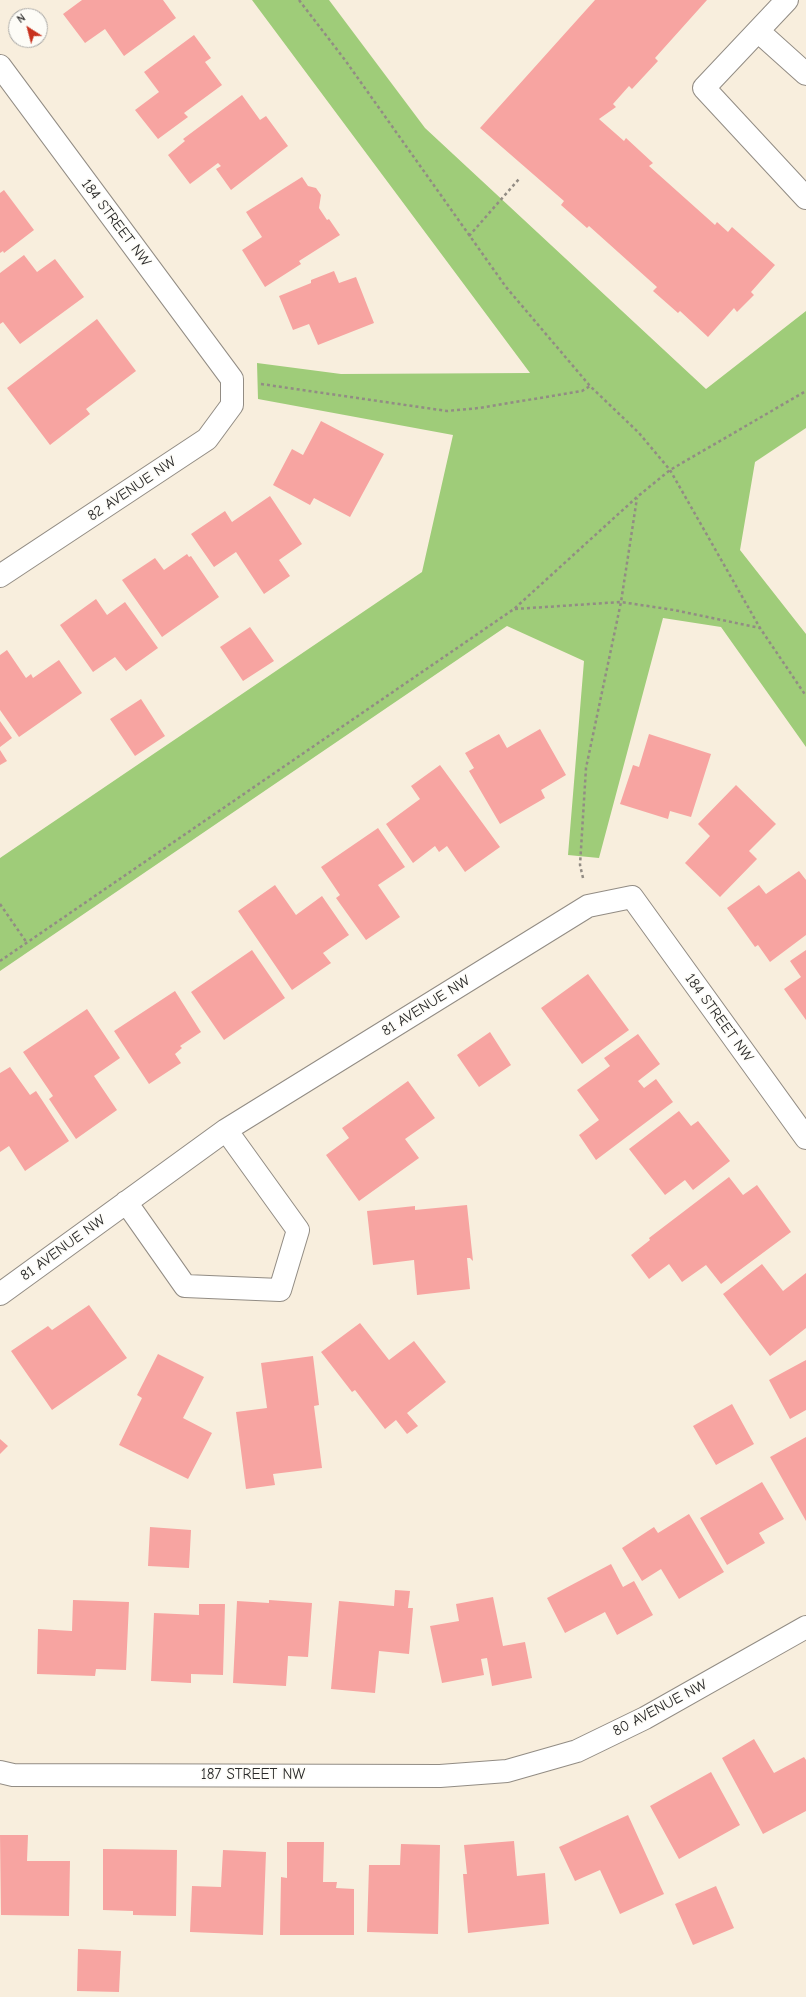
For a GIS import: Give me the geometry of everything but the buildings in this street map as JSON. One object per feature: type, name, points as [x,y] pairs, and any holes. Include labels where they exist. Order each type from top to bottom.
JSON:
[{"type":"street","points":[[787,0],[704,88],[806,198]]},
{"type":"street","points":[[758,31],[806,74]]},
{"type":"street","name":"184 STREET NW","points":[[0,66],[232,380]]},
{"type":"street","name":"82 AVENUE NW","points":[[0,576],[207,439],[232,405],[232,380]]},
{"type":"street","name":"184 STREET NW","points":[[632,897],[806,1138]]},
{"type":"street","name":"81 AVENUE NW","points":[[0,1294],[226,1130],[588,906],[632,897]]},
{"type":"street","points":[[126,1202],[185,1286],[280,1290],[298,1230],[226,1130]]},
{"type":"street","name":"80 AVENUE NW","points":[[507,1771],[577,1751],[645,1718],[806,1627]]},
{"type":"street","name":"187 STREET NW","points":[[0,1772],[13,1775],[440,1776],[507,1771]]},
{"type":"path","points":[[299,0],[345,60],[506,287],[590,386],[639,433],[670,470],[760,628],[806,696]]},
{"type":"path","points":[[469,236],[519,179]]},
{"type":"path","points":[[232,380],[447,410],[479,408],[582,391],[590,386]]},
{"type":"path","points":[[0,961],[514,609],[637,497],[670,470],[806,391]]},
{"type":"path","points":[[588,906],[580,865],[586,768],[621,602],[637,497]]},
{"type":"path","points":[[514,609],[621,602],[674,610],[760,628]]},
{"type":"path","points":[[0,904],[27,943]]},
{"type":"green space","points":[[252,0],[329,0],[425,128],[706,389],[806,311],[806,428],[755,462],[740,550],[806,634],[806,747],[721,627],[663,618],[599,858],[568,855],[584,661],[507,626],[0,971],[0,858],[422,572],[453,435],[258,399],[257,363],[341,374],[530,373]]}]
